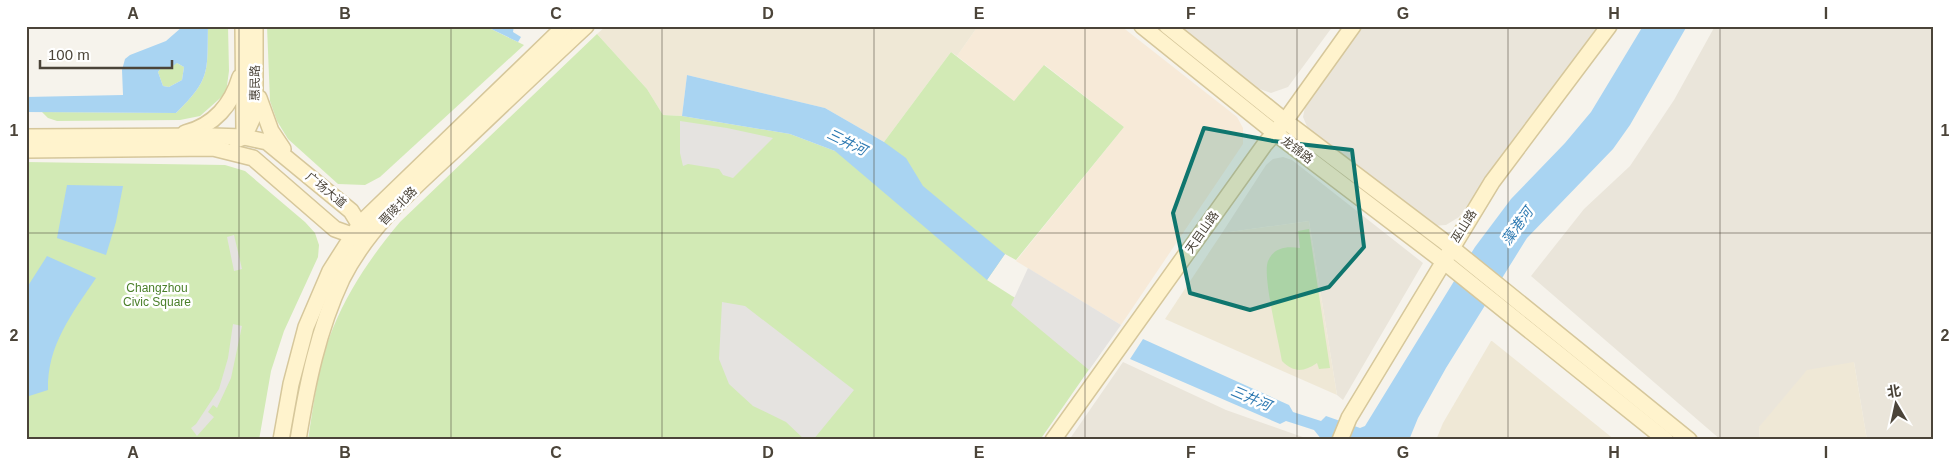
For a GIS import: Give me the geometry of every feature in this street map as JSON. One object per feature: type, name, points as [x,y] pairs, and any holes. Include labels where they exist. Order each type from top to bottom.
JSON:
[{"type":"main road","name":"惠民路","points":[[243,26],[244,138],[253,158]]},
{"type":"main road","name":"惠民路","points":[[244,138],[255,113],[255,26]]},
{"type":"main road","name":"晋陵北路","points":[[281,440],[291,384],[306,327],[330,271],[360,233],[564,26]]},
{"type":"main road","name":"晋陵北路","points":[[298,440],[306,394],[321,332],[360,233],[391,210],[586,26]]},
{"type":"main road","name":"龙锦路","points":[[1142,26],[1275,133],[1448,266],[1498,295]]},
{"type":"main road","name":"龙锦路","points":[[1167,26],[1456,252],[1498,295]]},
{"type":"main road","name":"天目山路","points":[[1053,440],[1264,144],[1285,120],[1353,26]]},
{"type":"main road","name":"巫山路","points":[[1340,440],[1349,418],[1448,266],[1492,182],[1609,26]]},
{"type":"main road","points":[[169,136],[189,132],[208,124],[224,109],[235,94],[243,64]]},
{"type":"main road","points":[[256,92],[270,131],[295,164]]},
{"type":"main road","name":"广场大道","points":[[26,137],[169,136],[244,138],[267,142],[352,211],[360,233],[335,229],[253,158],[213,148],[26,150]]},
{"type":"main road","points":[[213,148],[244,138]]},
{"type":"main road","points":[[315,211],[326,212],[334,205],[331,194]]},
{"type":"main road","points":[[1498,295],[1666,440]]},
{"type":"main road","points":[[1498,295],[1688,440]]},
{"type":"highlighted area","points":[[1204,128],[1273,141],[1352,150],[1364,247],[1329,287],[1250,310],[1190,293],[1173,213]]},
{"type":"shaded area","points":[[606,26],[978,26],[957,56],[951,52],[884,142],[825,108],[687,75],[682,116],[663,115],[647,89],[597,34]]},
{"type":"shaded area","points":[[978,26],[1121,26],[1237,117],[1243,128],[1243,144],[1121,325],[1016,261],[1124,127],[1045,65],[1014,101],[957,56]]},
{"type":"shaded area","points":[[1178,26],[1333,26],[1288,87],[1271,93],[1257,88]]},
{"type":"shaded area","points":[[1362,26],[1598,26],[1459,217],[1446,225],[1432,226],[1309,131],[1303,117],[1306,102]]},
{"type":"shaded area","points":[[1715,26],[1933,26],[1933,440],[1867,440],[1854,362],[1759,427],[1760,440],[1721,440],[1531,276],[1584,209],[1630,166],[1674,100]]},
{"type":"shaded area","points":[[680,121],[727,128],[773,138],[733,178],[723,175],[719,169],[688,164],[683,166],[680,153]]},
{"type":"shaded area","points":[[1283,157],[1292,160],[1423,263],[1343,400],[1337,395],[1309,221],[1222,233],[1266,165],[1273,159]]},
{"type":"shaded area","points":[[1309,221],[1337,395],[1165,319],[1222,233]]},
{"type":"shaded area","points":[[234,235],[242,269],[234,271],[227,237]]},
{"type":"shaded area","points":[[1028,268],[1121,325],[1089,370],[1011,305]]},
{"type":"shaded area","points":[[722,302],[745,306],[854,390],[813,440],[805,440],[786,422],[753,406],[729,384],[719,359]]},
{"type":"shaded area","points":[[233,324],[242,326],[231,378],[217,408],[213,405],[208,412],[214,417],[197,436],[191,428],[196,424],[219,389],[228,358]]},
{"type":"shaded area","points":[[1491,341],[1615,440],[1436,440],[1443,423]]},
{"type":"shaded area","points":[[1123,362],[1226,410],[1311,440],[1069,440]]},
{"type":"shaded area","points":[[1854,362],[1867,440],[1760,440],[1759,427],[1807,370]]},
{"type":"green space","points":[[208,26],[228,26],[229,71],[226,93],[200,116],[180,120],[57,121],[48,118],[42,112],[176,113],[196,92],[205,74],[208,54]]},
{"type":"green space","points":[[267,26],[485,26],[524,45],[380,177],[365,185],[338,184],[288,139],[277,121],[270,101]]},
{"type":"green space","points":[[597,34],[647,89],[663,115],[682,116],[790,134],[835,151],[884,142],[951,52],[1014,101],[1044,65],[1124,127],[1016,260],[1005,254],[987,280],[1012,296],[1106,345],[1040,440],[308,440],[317,383],[328,341],[346,299],[371,259],[400,222]]},
{"type":"green space","points":[[177,63],[184,67],[182,80],[169,87],[163,86],[158,72],[161,68]]},
{"type":"green space","name":"Changzhou Civic Square","points":[[26,162],[225,165],[245,171],[305,222],[315,233],[319,245],[318,257],[284,331],[271,371],[259,440],[26,440]]},
{"type":"green space","points":[[1309,229],[1330,368],[1319,369],[1317,363],[1299,370],[1291,368],[1282,361],[1269,294],[1267,269],[1268,261],[1277,250],[1290,247],[1300,248],[1298,231]]},
{"type":"water","points":[[208,26],[208,54],[205,74],[201,83],[196,92],[176,113],[26,112],[26,97],[123,95],[122,70],[125,59],[130,55],[166,41],[182,27]],"holes":[[[177,63],[184,67],[182,80],[169,87],[163,86],[158,72],[161,68],[170,68]]]},
{"type":"water","points":[[485,26],[514,26],[513,32],[521,37],[518,42]]},
{"type":"water","points":[[1643,26],[1687,26],[1630,125],[1613,149],[1527,238],[1446,368],[1418,418],[1409,440],[1322,440],[1314,430],[1286,421],[1280,424],[1130,359],[1143,339],[1289,405],[1293,412],[1321,421],[1326,416],[1360,428],[1365,426],[1475,247],[1511,199],[1565,143],[1591,112]]},
{"type":"water","name":"三井河","points":[[687,75],[825,108],[884,142],[906,158],[923,186],[1005,254],[987,280],[835,151],[790,134],[682,116]]},
{"type":"water","points":[[67,185],[123,186],[116,222],[106,255],[57,238]]},
{"type":"water","points":[[47,256],[96,278],[70,317],[56,344],[49,374],[48,390],[26,397],[26,289]]},
{"type":"water label","name":"藻港河","points":[[1517,226]]}]
